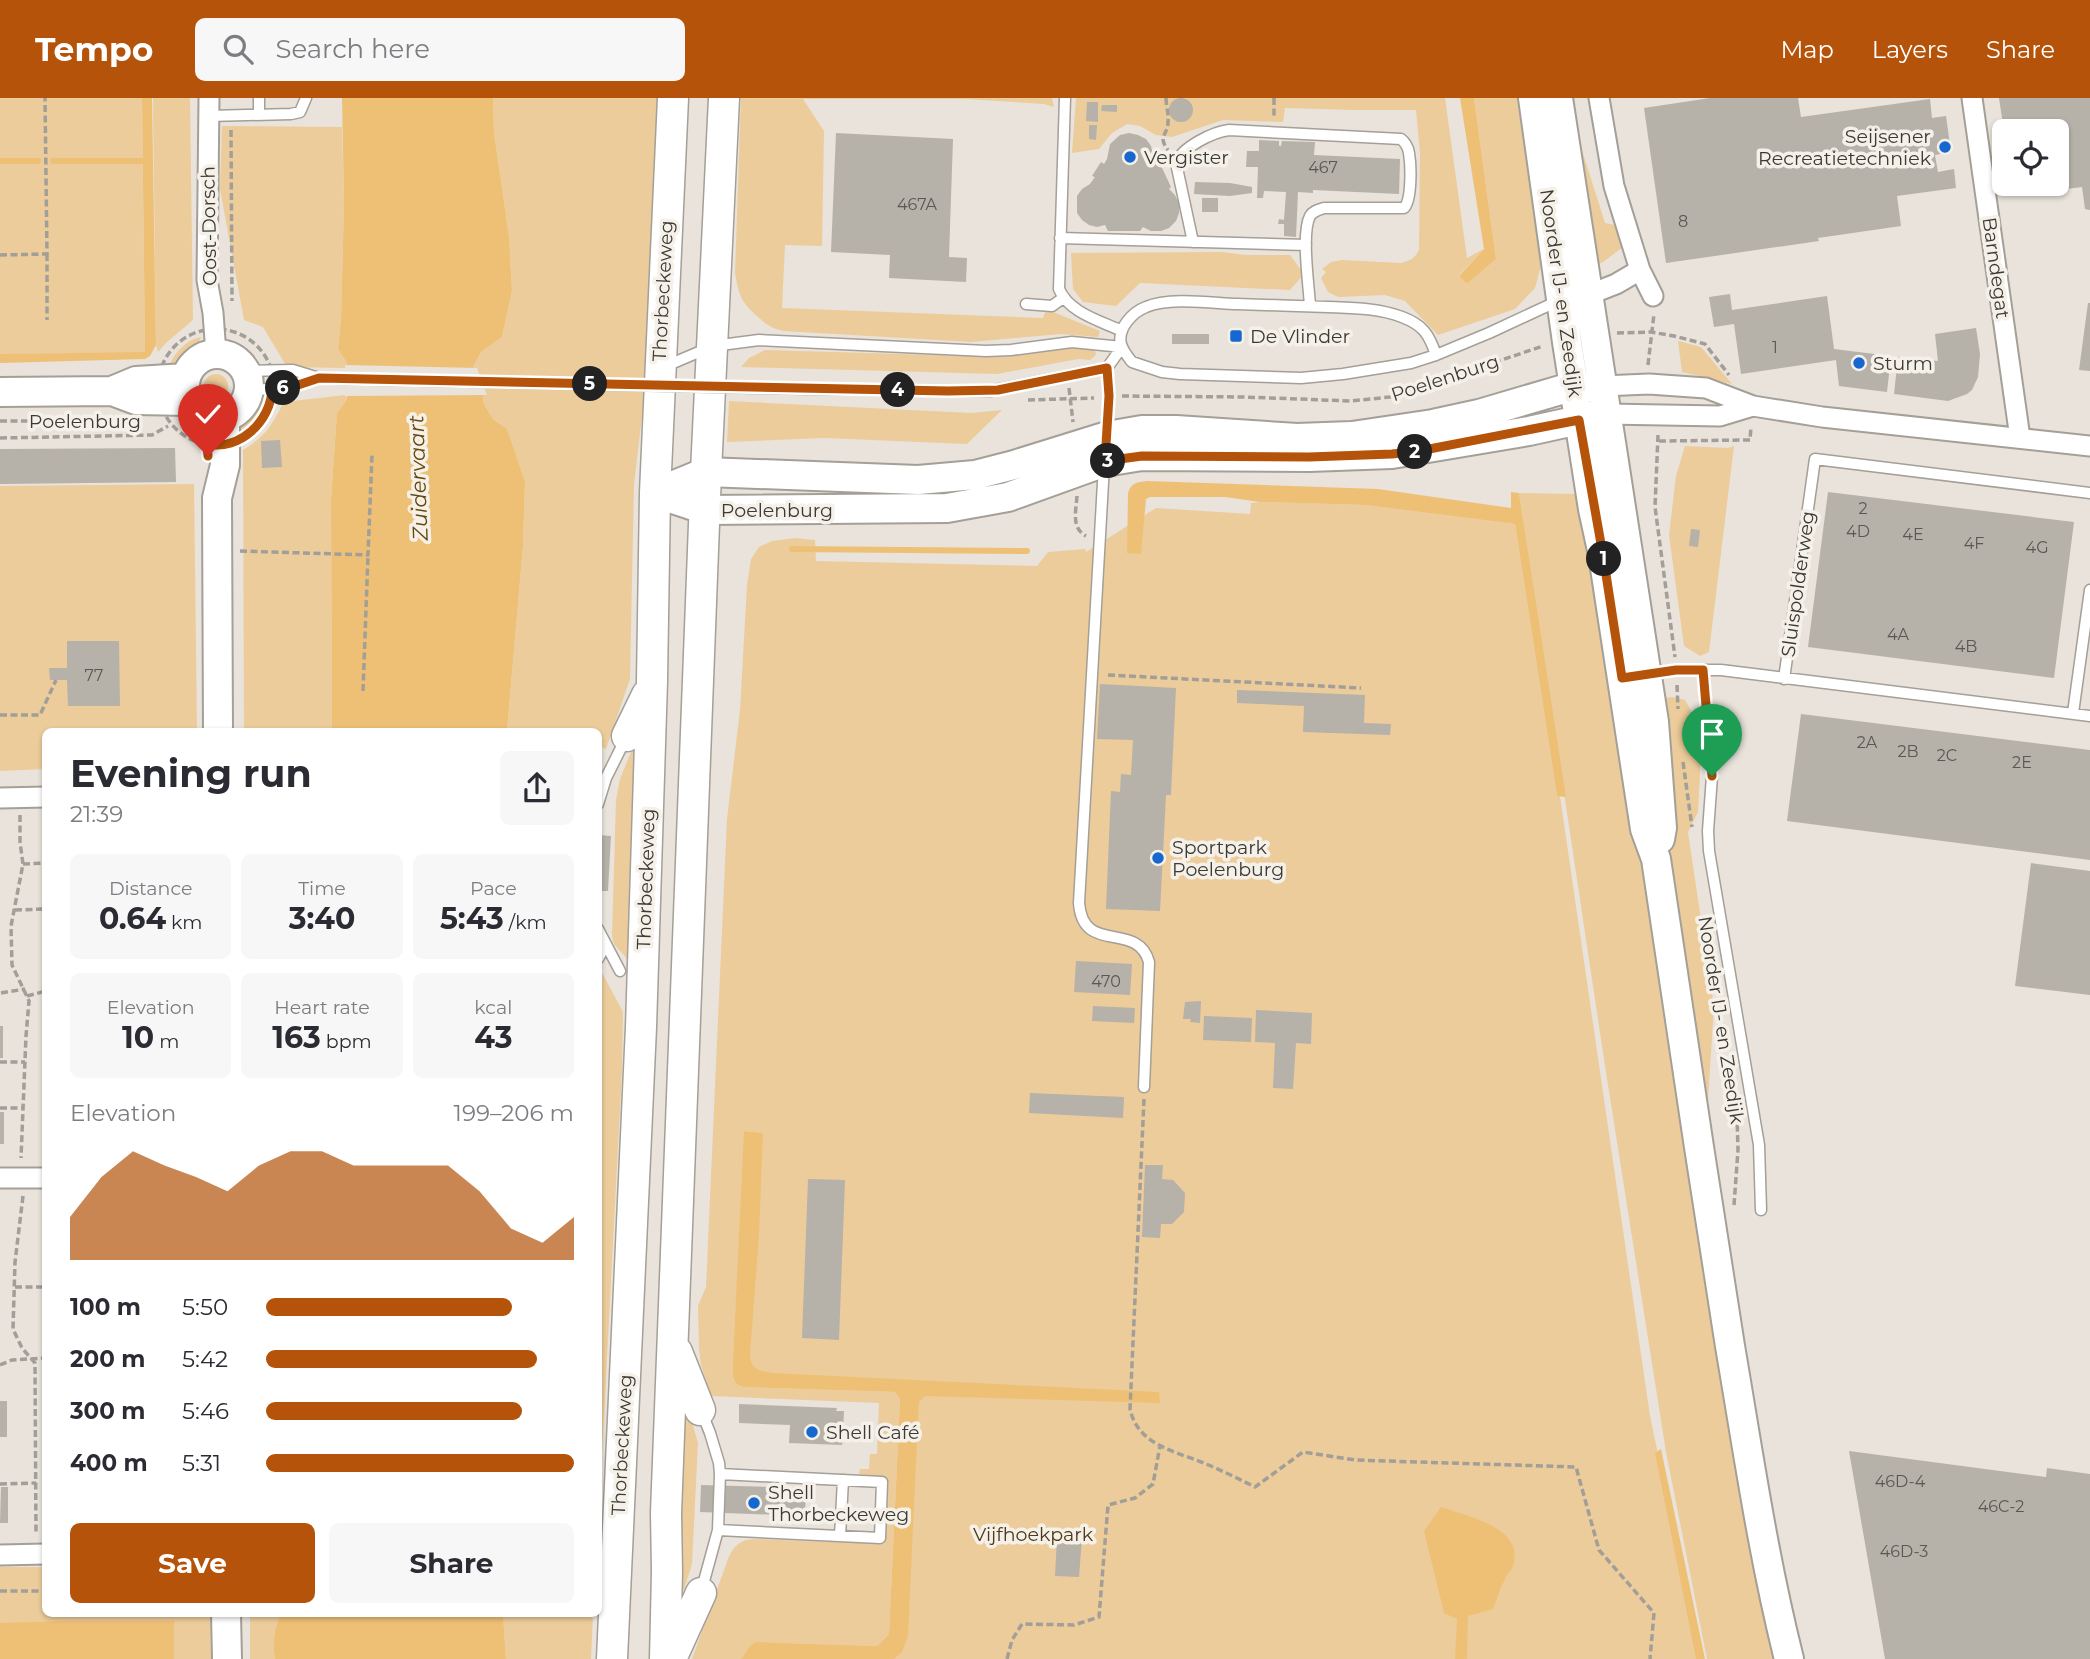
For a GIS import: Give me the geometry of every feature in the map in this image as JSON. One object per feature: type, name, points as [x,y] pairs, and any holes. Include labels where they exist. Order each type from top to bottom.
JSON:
[{"type":"main road","name":"Thorbeckeweg","points":[[612,1659],[641,1027],[655,493],[673,98]]},
{"type":"main road","points":[[665,1659],[666,1513],[706,472],[724,98]]},
{"type":"main road","points":[[627,736],[652,681]]},
{"type":"main road","points":[[610,965],[641,1027]]},
{"type":"main road","points":[[673,1342],[700,1410]]},
{"type":"main road","points":[[671,1659],[701,1593]]},
{"type":"street","name":"Noorder IJ- en Zeedijk","points":[[1533,98],[1575,298],[1596,337],[1634,676],[1645,829],[1656,859],[1702,1170],[1751,1470],[1772,1590],[1789,1659]]},
{"type":"street","name":"Noorder IJ- en Zeedijk","points":[[1558,98],[1575,298],[1567,342],[1603,555],[1634,676]]},
{"type":"street","points":[[1600,98],[1614,186],[1640,270],[1653,296]]},
{"type":"street","name":"Barndegat","points":[[1972,98],[2021,438]]},
{"type":"street","name":"Oost-Dorsch","points":[[209,107],[207,280],[221,339]]},
{"type":"street","points":[[1575,298],[1616,284],[1640,270]]},
{"type":"street","points":[[221,339],[229,357],[259,380],[233,413],[182,405],[192,366],[221,339]]},
{"type":"street","points":[[1602,386],[1649,384],[1706,388],[1752,406],[1822,417],[2090,446]]},
{"type":"street","name":"Poelenburg","points":[[655,493],[706,510],[947,508],[1008,497],[1142,430],[1297,438],[1352,436],[1479,414],[1564,389],[1602,386]]},
{"type":"street","name":"Poelenburg","points":[[0,392],[112,391],[136,400],[182,405]]},
{"type":"street","points":[[182,405],[216,445],[225,465],[218,498],[218,728]]},
{"type":"street","points":[[1606,414],[1720,416],[1752,406]]},
{"type":"street","name":"Poelenburg","points":[[655,493],[706,472],[919,480],[975,475],[1014,465],[1106,449],[1142,456],[1318,457],[1392,454],[1606,414]]},
{"type":"street","points":[[0,798],[42,797]]},
{"type":"street","points":[[0,1555],[41,1554]]},
{"type":"street","points":[[226,1617],[227,1659]]},
{"type":"lane","points":[[259,98],[259,114]]},
{"type":"lane","points":[[209,107],[231,115],[291,114],[300,112],[306,98]]},
{"type":"lane","points":[[1065,98],[1059,289],[1070,306],[1122,331],[1122,347],[1107,368],[1109,396],[1080,914],[1091,931],[1138,944],[1146,952],[1149,962],[1144,1087]]},
{"type":"lane","points":[[1193,242],[1177,159],[1208,136],[1220,131],[1401,139],[1407,144],[1409,154],[1408,205],[1398,209],[1324,208],[1314,211],[1309,217],[1306,245],[1310,306]]},
{"type":"lane","points":[[1060,238],[1306,245]]},
{"type":"lane","points":[[1026,304],[1052,306],[1063,298]]},
{"type":"lane","name":"Poelenburg","points":[[1122,347],[1132,362],[1162,372],[1301,378],[1343,374],[1411,363],[1436,355],[1575,298]]},
{"type":"lane","name":"Poelenburg","points":[[1122,331],[1136,312],[1163,304],[1367,309],[1403,318],[1422,327],[1431,339],[1436,355]]},
{"type":"lane","points":[[660,369],[713,346],[759,340],[986,351],[1072,342],[1122,347]]},
{"type":"lane","points":[[259,380],[293,370],[319,378],[345,379],[990,391],[1107,368]]},
{"type":"lane","points":[[259,380],[295,386],[319,378]]},
{"type":"lane","name":"Sluispolderweg","points":[[2090,493],[1815,458],[1784,678],[2090,716]]},
{"type":"lane","points":[[2073,713],[2090,590]]},
{"type":"lane","points":[[1634,676],[1676,670],[1721,670],[1784,678]]},
{"type":"lane","points":[[1703,670],[1712,776],[1709,851],[1759,1145],[1761,1210]]},
{"type":"lane","points":[[602,791],[627,736]]},
{"type":"lane","name":"Thorbeckeweg","points":[[602,936],[610,965]]},
{"type":"lane","name":"Thorbeckeweg","points":[[606,944],[610,965]]},
{"type":"lane","points":[[700,1410],[710,1433],[720,1474],[718,1530],[701,1593]]},
{"type":"lane","points":[[718,1530],[880,1538],[882,1482],[720,1474]]},
{"type":"lane","points":[[840,1536],[843,1480]]},
{"type":"path","points":[[45,98],[47,320]]},
{"type":"path","points":[[1166,98],[1169,121],[1163,143],[1177,159]]},
{"type":"path","points":[[1274,98],[1274,132]]},
{"type":"path","points":[[231,115],[233,309]]},
{"type":"path","points":[[0,255],[47,254]]},
{"type":"path","points":[[221,339],[232,320]]},
{"type":"path","points":[[1596,337],[1630,331],[1651,332],[1704,344],[1752,406]]},
{"type":"path","points":[[197,332],[221,339],[248,339],[261,351],[259,380],[272,401],[265,417],[253,431],[238,440],[216,445],[188,438],[182,405],[160,371],[168,354],[180,341],[197,332]]},
{"type":"path","points":[[1649,384],[1651,332]]},
{"type":"path","name":"Poelenburg","points":[[1070,400],[1109,396],[1351,401],[1390,397],[1531,350],[1567,342]]},
{"type":"path","points":[[0,438],[152,435],[182,405]]},
{"type":"path","points":[[1654,415],[1659,441],[1655,472],[1656,517],[1676,670],[1679,719]]},
{"type":"path","name":"Poelenburg","points":[[0,421],[131,421]]},
{"type":"path","points":[[363,691],[372,454]]},
{"type":"path","points":[[217,550],[368,555]]},
{"type":"path","points":[[1092,674],[1361,688]]},
{"type":"path","points":[[0,715],[40,715],[55,680]]},
{"type":"path","points":[[1683,760],[1692,827]]},
{"type":"path","points":[[20,798],[23,864],[11,926],[12,965],[29,1001],[23,1178],[13,1329],[22,1348],[35,1363],[36,1483],[41,1554]]},
{"type":"path","points":[[23,864],[42,863]]},
{"type":"path","points":[[15,910],[42,909]]},
{"type":"path","points":[[1,993],[25,989]]},
{"type":"path","points":[[27,996],[42,992]]},
{"type":"path","points":[[0,1062],[25,1062]]},
{"type":"path","points":[[1144,1087],[1130,1409],[1132,1420],[1139,1430],[1160,1446],[1205,1463],[1255,1487],[1303,1452],[1355,1460],[1576,1467],[1599,1550],[1654,1613],[1650,1659]]},
{"type":"path","points":[[0,1108],[24,1108]]},
{"type":"path","name":"Noorder IJ- en Zeedijk","points":[[1734,1214],[1738,1132],[1736,1111]]},
{"type":"path","points":[[15,1287],[42,1287]]},
{"type":"path","points":[[0,1365],[12,1360],[42,1358]]},
{"type":"path","points":[[1007,1659],[1012,1640],[1021,1624],[1074,1625],[1099,1617],[1108,1506],[1135,1498],[1153,1484],[1160,1446]]},
{"type":"path","points":[[0,1484],[36,1483]]},
{"type":"path","points":[[0,1591],[42,1591]]},
{"type":"green space","points":[[0,98],[142,98],[145,353],[0,354]]},
{"type":"green space","points":[[153,98],[190,98],[193,320],[158,352],[156,345]]},
{"type":"green space","points":[[493,98],[664,98],[649,358],[634,484],[630,679],[606,749],[602,747],[602,728],[507,728],[523,546],[525,481],[507,429],[493,419],[484,404],[473,367],[481,352],[502,337],[512,291],[509,236],[494,133]]},
{"type":"green space","points":[[741,98],[1052,98],[1054,107],[966,99],[803,99],[824,131],[822,246],[785,245],[782,308],[1043,318],[1045,312],[1053,312],[1100,331],[1098,337],[1061,334],[971,342],[783,331],[767,324],[744,303],[735,273]]},
{"type":"green space","points":[[1076,98],[1445,98],[1467,258],[1484,249],[1459,275],[1467,284],[1496,259],[1474,98],[1517,98],[1541,265],[1535,288],[1515,309],[1438,335],[1405,301],[1385,295],[1338,297],[1328,292],[1321,278],[1326,272],[1322,269],[1331,262],[1342,260],[1401,263],[1412,259],[1419,250],[1420,153],[1416,110],[1285,108],[1283,122],[1223,120],[1172,137],[1156,135],[1140,126],[1127,124],[1112,133],[1099,149],[1072,153]]},
{"type":"green space","points":[[1563,98],[1573,98],[1580,144],[1605,223],[1615,225],[1623,247],[1595,266]]},
{"type":"green space","points":[[222,126],[342,127],[344,203],[338,349],[347,363],[347,368],[287,367],[263,327],[244,320],[220,189]]},
{"type":"green space","points":[[1222,252],[1290,255],[1304,274],[1290,290],[1140,283],[1116,306],[1083,302],[1073,289],[1071,253]]},
{"type":"green space","points":[[201,337],[189,358],[168,370],[180,349]]},
{"type":"green space","points":[[1678,341],[1701,347],[1732,384],[1682,372]]},
{"type":"green space","points":[[1070,347],[1094,349],[1096,353],[1090,360],[1078,359],[997,374],[741,367],[749,358],[765,350],[1004,357]]},
{"type":"green space","points":[[216,374],[224,378],[228,386],[224,394],[216,398],[208,394],[204,386],[208,378]]},
{"type":"green space","points":[[346,395],[347,399],[337,413],[331,499],[332,728],[244,728],[243,450],[268,429],[284,402]]},
{"type":"green space","points":[[264,398],[260,413],[239,434],[236,426],[244,412]]},
{"type":"green space","points":[[729,401],[972,413],[1002,410],[967,444],[824,438],[727,442]]},
{"type":"green space","points":[[1685,446],[1734,446],[1709,652],[1700,656],[1684,646],[1669,535],[1676,476]]},
{"type":"green space","points":[[194,484],[197,728],[42,728],[42,769],[0,771],[0,486]]},
{"type":"green space","points":[[1585,492],[1777,1659],[1707,1659],[1666,1452],[1519,493]]},
{"type":"green space","name":"Sportpark Poelenburg","points":[[1251,503],[1365,505],[1515,524],[1557,796],[1560,796],[1650,1416],[1701,1659],[692,1659],[728,1559],[732,1550],[742,1542],[755,1539],[884,1544],[887,1478],[859,1474],[860,1469],[869,1469],[870,1454],[877,1454],[879,1403],[711,1396],[701,1365],[698,1306],[706,1287],[727,819],[740,710],[747,585],[751,559],[759,547],[772,541],[795,538],[815,540],[816,561],[1037,566],[1048,552],[1085,549],[1086,552],[1156,508],[1250,514]],"holes":[[[745,1131],[760,1133],[744,1377],[911,1388],[891,1650],[756,1642],[877,1646],[889,1634],[900,1399],[895,1392],[743,1387],[736,1384],[733,1377],[733,1357]]]},
{"type":"green space","points":[[1663,698],[1685,700],[1693,714],[1701,755],[1698,812],[1688,832],[1714,1007],[1706,1130],[1667,861]]},
{"type":"green space","points":[[640,748],[629,961],[614,944],[612,935],[616,800],[620,779],[631,752]]},
{"type":"green space","points":[[602,973],[623,1012],[602,1454]]},
{"type":"green space","points":[[689,1412],[698,1443],[692,1564],[684,1590],[675,1584],[683,1415]]},
{"type":"green space","points":[[0,1567],[42,1567],[42,1617],[210,1617],[211,1659],[0,1659]]},
{"type":"green space","points":[[250,1617],[280,1617],[274,1636],[275,1659],[250,1659]]},
{"type":"green space","points":[[503,1617],[593,1617],[591,1659],[506,1659]]},
{"type":"water","points":[[142,98],[152,98],[156,345],[145,359],[0,363],[0,354],[145,352]]},
{"type":"water","name":"Zuidervaart","points":[[342,98],[493,98],[494,133],[509,236],[512,291],[502,337],[481,352],[473,367],[484,404],[493,419],[507,429],[525,481],[523,546],[507,728],[332,728],[331,499],[337,413],[347,399],[347,363],[338,349],[344,203]]},
{"type":"water","points":[[1460,98],[1474,98],[1496,259],[1467,284],[1459,276],[1484,249]]},
{"type":"water","points":[[1147,481],[1378,489],[1511,508],[1511,492],[1519,493],[1566,797],[1557,796],[1515,524],[1365,505],[1260,502],[1225,497],[1150,497],[1146,499],[1141,554],[1127,553],[1128,493],[1135,484]]},
{"type":"water","points":[[744,1131],[763,1133],[750,1354],[750,1359],[757,1369],[773,1373],[1159,1392],[1160,1403],[925,1396],[919,1402],[908,1636],[902,1652],[894,1659],[741,1659],[756,1642],[877,1646],[889,1634],[900,1399],[895,1392],[743,1387],[736,1384],[733,1377],[733,1357]]},
{"type":"water","points":[[1661,1449],[1705,1659],[1696,1659],[1655,1453]]},
{"type":"water","points":[[1441,1507],[1491,1525],[1510,1541],[1514,1552],[1512,1567],[1493,1609],[1468,1616],[1467,1659],[1455,1659],[1457,1619],[1444,1613],[1424,1531]]},
{"type":"water","points":[[280,1617],[503,1617],[506,1659],[275,1659],[274,1636]]},
{"type":"water","points":[[174,1621],[174,1659],[0,1659],[0,1623]]},
{"type":"pier","points":[[345,365],[477,368],[487,395],[345,396]]},
{"type":"building","points":[[1176,98],[1186,98],[1193,105],[1193,115],[1186,122],[1176,122],[1169,115],[1169,105]]},
{"type":"building","points":[[1710,98],[1798,98],[1801,117],[1930,99],[1932,118],[1946,116],[1951,152],[1935,155],[1938,172],[1954,169],[1956,188],[1897,196],[1901,226],[1666,263],[1644,108]]},
{"type":"building","points":[[1999,98],[2090,98],[2090,210],[2085,209],[2082,187],[2069,189],[2069,119],[2002,119]]},
{"type":"building","points":[[1087,102],[1098,102],[1098,122],[1086,121]]},
{"type":"building","points":[[1102,105],[1117,105],[1117,112],[1101,111]]},
{"type":"building","points":[[1089,125],[1097,125],[1096,140],[1089,139]]},
{"type":"building","points":[[836,133],[953,139],[949,257],[967,258],[966,282],[889,278],[890,255],[831,252]]},
{"type":"building","points":[[1129,133],[1146,139],[1151,146],[1153,155],[1156,155],[1171,187],[1169,189],[1179,204],[1176,221],[1161,231],[1151,231],[1143,227],[1140,231],[1108,231],[1105,225],[1089,225],[1077,213],[1077,196],[1095,177],[1092,176],[1101,162],[1104,164],[1110,144],[1120,135]]},
{"type":"building","points":[[1259,140],[1279,141],[1279,146],[1282,141],[1315,142],[1314,155],[1400,159],[1399,194],[1313,190],[1313,193],[1298,192],[1296,237],[1284,236],[1284,224],[1278,224],[1279,219],[1284,220],[1286,192],[1264,191],[1263,198],[1257,198],[1258,167],[1246,167],[1247,151],[1259,151]]},
{"type":"building","points":[[1195,182],[1252,187],[1252,193],[1230,196],[1194,194]]},
{"type":"building","points":[[1202,198],[1218,198],[1218,212],[1202,212]]},
{"type":"building","points":[[1730,294],[1732,310],[1827,296],[1834,349],[1891,356],[1887,392],[1839,386],[1836,360],[1741,374],[1734,324],[1714,327],[1709,297]]},
{"type":"building","points":[[2090,303],[2090,371],[2079,370]]},
{"type":"building","points":[[1976,328],[1980,354],[1978,377],[1972,390],[1948,401],[1894,394],[1898,357],[1938,361],[1935,334]]},
{"type":"building","points":[[1172,334],[1209,334],[1209,344],[1172,344]]},
{"type":"building","points":[[280,440],[282,467],[262,468],[261,441]]},
{"type":"building","points":[[175,448],[176,482],[0,484],[0,449]]},
{"type":"building","points":[[1828,492],[2074,522],[2054,678],[1808,647]]},
{"type":"building","points":[[1691,529],[1700,530],[1698,547],[1689,546]]},
{"type":"building","points":[[67,641],[119,641],[120,706],[68,706],[67,680],[50,680],[49,668],[67,668]]},
{"type":"building","points":[[1100,684],[1176,688],[1171,795],[1166,795],[1160,911],[1106,909],[1111,791],[1120,792],[1121,774],[1131,775],[1133,740],[1097,739]]},
{"type":"building","points":[[1237,690],[1365,695],[1364,723],[1391,724],[1390,735],[1303,732],[1304,706],[1237,703]]},
{"type":"building","points":[[1801,714],[2090,750],[2090,860],[1787,821]]},
{"type":"building","points":[[602,835],[611,836],[608,891],[602,891]]},
{"type":"building","points":[[2031,863],[2090,871],[2090,995],[2015,986]]},
{"type":"building","points":[[1076,961],[1132,964],[1130,995],[1074,992]]},
{"type":"building","points":[[1201,1001],[1200,1023],[1183,1019],[1185,1002]]},
{"type":"building","points":[[1093,1006],[1135,1008],[1134,1023],[1092,1021]]},
{"type":"building","points":[[1256,1010],[1312,1013],[1311,1044],[1296,1043],[1293,1089],[1273,1088],[1275,1043],[1255,1042]]},
{"type":"building","points":[[1204,1016],[1252,1018],[1251,1042],[1203,1040]]},
{"type":"building","points":[[0,1026],[3,1026],[3,1058],[0,1058]]},
{"type":"building","points":[[1030,1093],[1124,1097],[1123,1118],[1029,1113]]},
{"type":"building","points":[[0,1112],[4,1112],[4,1144],[0,1144]]},
{"type":"building","points":[[1145,1165],[1163,1165],[1162,1179],[1173,1180],[1185,1193],[1184,1212],[1172,1224],[1161,1224],[1160,1238],[1142,1237]]},
{"type":"building","points":[[808,1179],[845,1180],[839,1340],[802,1338]]},
{"type":"building","points":[[0,1401],[7,1401],[7,1437],[0,1437]]},
{"type":"building","points":[[739,1404],[837,1408],[836,1411],[844,1411],[843,1432],[847,1436],[842,1445],[789,1443],[790,1425],[739,1423]]},
{"type":"building","points":[[1849,1451],[2046,1477],[2047,1468],[2090,1474],[2090,1659],[1885,1659]]},
{"type":"building","points":[[701,1485],[806,1488],[805,1516],[700,1512]]},
{"type":"building","points":[[1,1487],[8,1487],[8,1523],[0,1523]]},
{"type":"building","points":[[1057,1537],[1082,1538],[1079,1577],[1055,1576]]},
{"type":"waterway","points":[[0,161],[38,161]]},
{"type":"waterway","points":[[53,161],[142,161]]},
{"type":"waterway","points":[[792,549],[1027,551]]},
{"type":"place","name":"Seijsener Recreatietechniek","points":[[1945,147]]},
{"type":"place","name":"Vergister","points":[[1130,157]]},
{"type":"place","name":"De Vlinder","points":[[1236,336]]},
{"type":"place","name":"Sturm","points":[[1859,363]]},
{"type":"place","name":"Sportpark Poelenburg","points":[[1158,858]]},
{"type":"place","name":"Shell Café","points":[[812,1432]]},
{"type":"place","name":"Shell Thorbeckeweg","points":[[754,1503]]},
{"type":"route","points":[[208,456],[207,444],[228,444],[253,431],[265,417],[272,401],[272,389],[295,386],[319,378],[948,391],[998,390],[1107,368],[1109,396],[1105,461],[1142,456],[1309,457],[1392,454],[1579,420],[1622,678],[1676,670],[1703,670],[1712,776]]},
{"type":"park label","name":"Vijfhoekpark","points":[[1033,1534]]}]
